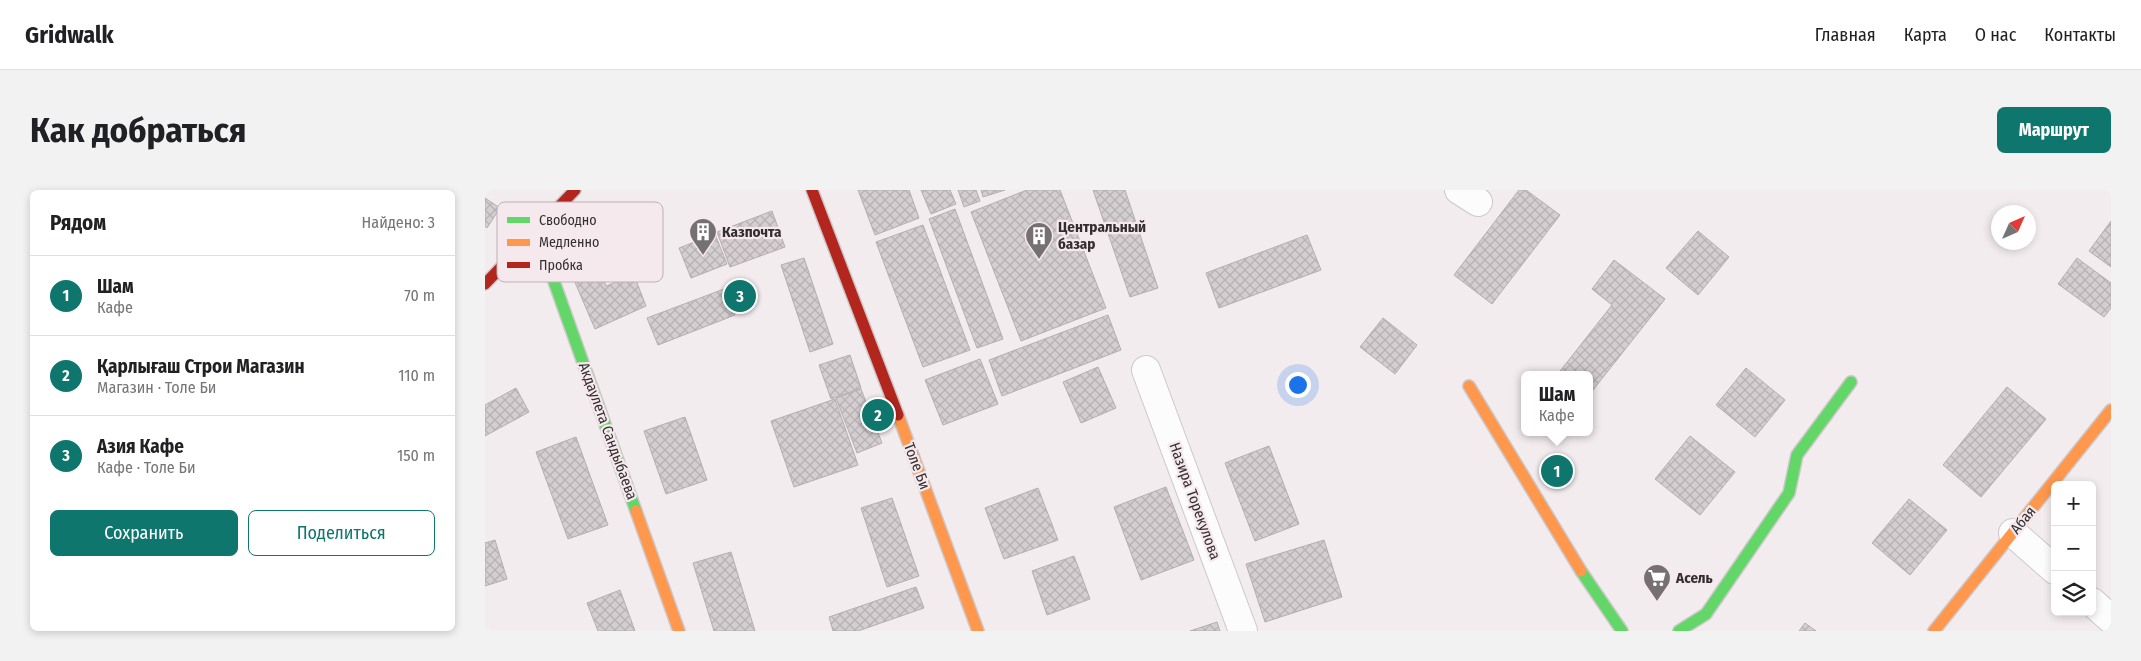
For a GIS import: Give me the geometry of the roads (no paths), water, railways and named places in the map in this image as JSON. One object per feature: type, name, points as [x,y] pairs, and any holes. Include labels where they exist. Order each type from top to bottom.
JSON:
[{"type":"street","points":[[564,202],[575,190]]},
{"type":"street","name":"Толе Би","points":[[812,190],[978,631]]},
{"type":"street","points":[[485,284],[497,272]]},
{"type":"street","name":"Акдаулета Сандыбаева","points":[[555,282],[679,631]]},
{"type":"street","name":"Назира Торекулова","points":[[1146,370],[1243,631]]},
{"type":"street","points":[[1679,631],[1706,614],[1789,492],[1794,480],[1793,466],[1797,455],[1851,382]]},
{"type":"street","points":[[1469,386],[1595,594],[1622,631]]},
{"type":"street","name":"Абая","points":[[1935,631],[2111,410]]},
{"type":"street","points":[[2013,533],[2051,566]]},
{"type":"street","points":[[2096,606],[2111,619]]},
{"type":"place","name":"Казпочта","points":[[703,256]]},
{"type":"place","name":"Центральный базар","points":[[1039,260]]},
{"type":"place","name":"Азия Кафе","points":[[740,296]]},
{"type":"place","name":"Қарлығаш Строи Магазин","points":[[878,415]]},
{"type":"place","name":"Шам","points":[[1557,471]]},
{"type":"place","name":"Асель","points":[[1657,602]]}]
